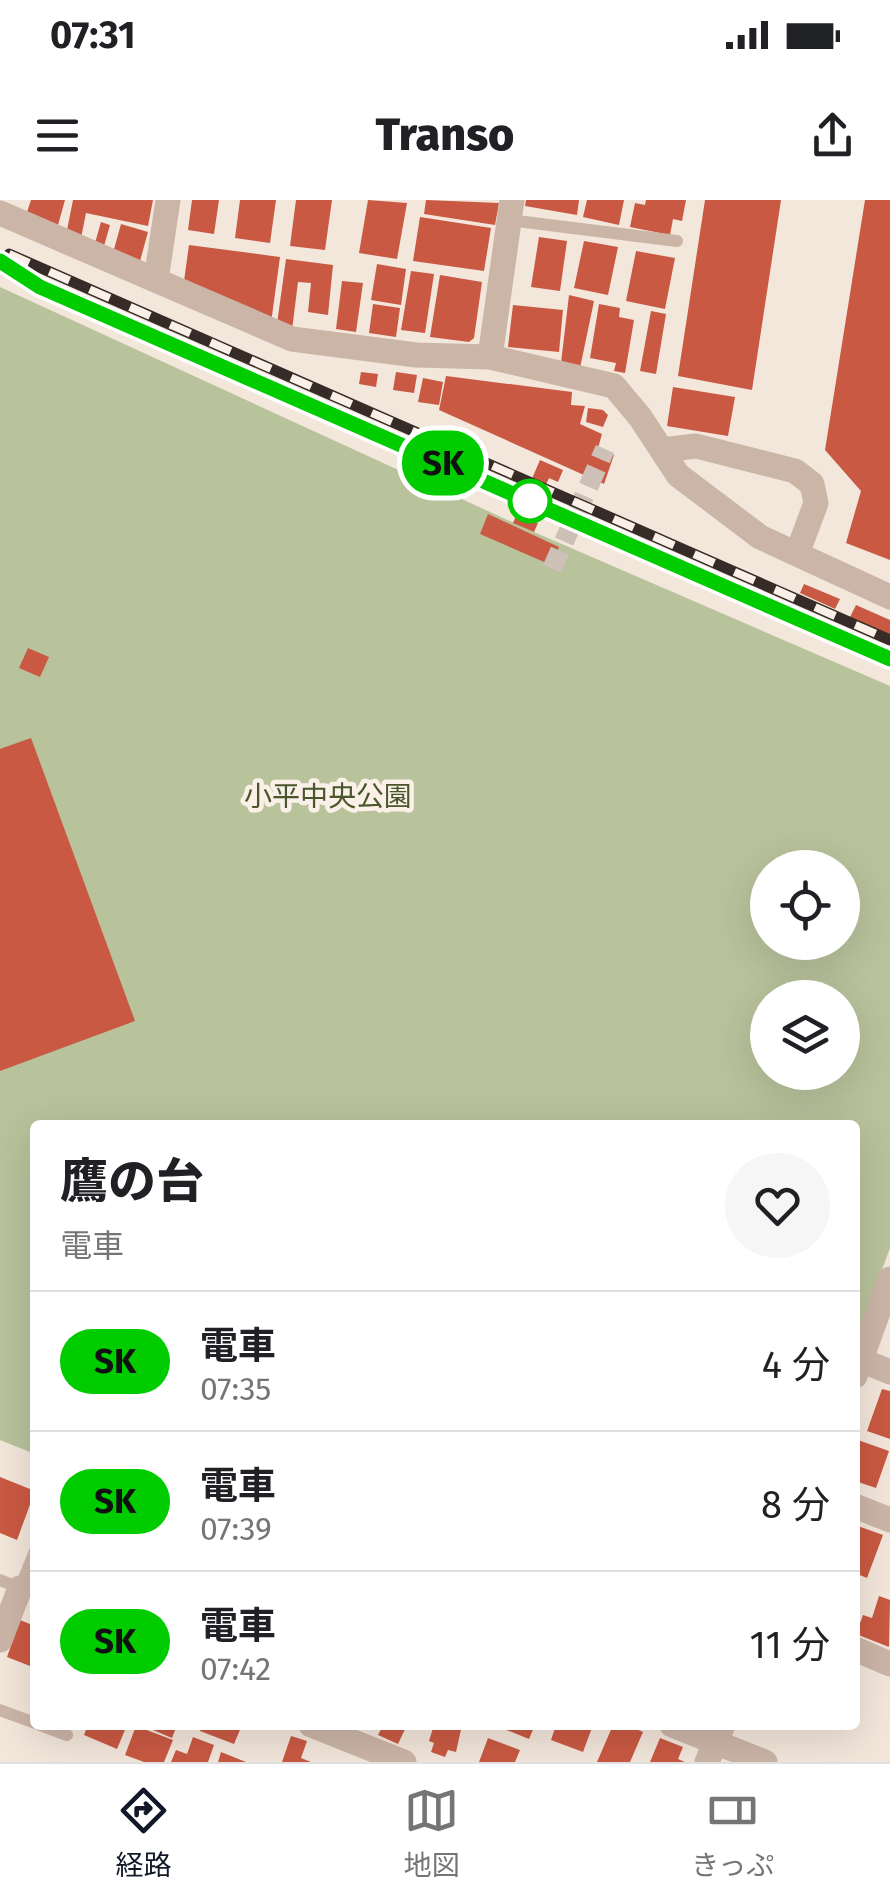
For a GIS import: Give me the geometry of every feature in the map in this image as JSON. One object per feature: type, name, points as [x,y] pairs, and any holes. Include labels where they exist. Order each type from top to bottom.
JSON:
[{"type":"street","points":[[156,280],[168,200]]},
{"type":"street","points":[[490,357],[511,210]]},
{"type":"street","points":[[0,213],[292,338],[416,354],[490,357],[614,386],[678,475],[760,538],[890,597]]},
{"type":"street","points":[[662,450],[696,446],[795,470],[812,484],[816,502],[796,554]]},
{"type":"street","points":[[860,1362],[890,1280]]},
{"type":"street","points":[[860,1368],[890,1372]]},
{"type":"street","points":[[860,1508],[890,1520]]},
{"type":"street","points":[[0,1640],[10,1584]]},
{"type":"street","points":[[860,1651],[890,1664]]},
{"type":"street","points":[[324,1730],[404,1762]]},
{"type":"street","points":[[684,1730],[765,1762]]},
{"type":"lane","points":[[511,210],[677,242]]},
{"type":"lane","points":[[10,1584],[30,1558]]},
{"type":"lane","points":[[0,1710],[30,1721]]},
{"type":"lane","points":[[54,1730],[68,1735]]},
{"type":"green space","name":"小平中央公園","points":[[0,287],[527,529],[890,686],[890,1248],[860,1329],[860,1120],[30,1120],[30,1452],[0,1440]]},
{"type":"building","points":[[31,200],[65,200],[58,225],[26,215]]},
{"type":"building","points":[[73,200],[153,200],[148,226],[86,213],[81,238],[67,230]]},
{"type":"building","points":[[192,200],[219,200],[214,234],[188,230]]},
{"type":"building","points":[[240,200],[276,200],[270,243],[235,238]]},
{"type":"building","points":[[296,200],[332,200],[325,250],[290,246]]},
{"type":"building","points":[[368,200],[407,203],[397,259],[359,253]]},
{"type":"building","points":[[426,200],[499,203],[495,225],[424,214]]},
{"type":"building","points":[[526,200],[579,200],[577,215],[525,206]]},
{"type":"building","points":[[587,200],[624,200],[619,225],[583,217]]},
{"type":"building","points":[[646,200],[686,200],[682,221],[673,219],[670,235],[630,227],[635,203],[645,205]]},
{"type":"building","points":[[705,200],[781,200],[752,390],[678,376]]},
{"type":"building","points":[[865,200],[890,200],[890,560],[846,543],[861,491],[825,450]]},
{"type":"building","points":[[420,217],[491,228],[484,271],[413,261]]},
{"type":"building","points":[[101,222],[110,225],[104,246],[95,243]]},
{"type":"building","points":[[121,224],[148,232],[140,261],[113,253]]},
{"type":"building","points":[[539,237],[567,241],[560,291],[531,287]]},
{"type":"building","points":[[584,241],[618,247],[608,295],[574,288]]},
{"type":"building","points":[[189,245],[280,257],[271,323],[184,281]]},
{"type":"building","points":[[636,251],[675,258],[665,309],[626,301]]},
{"type":"building","points":[[286,259],[333,265],[328,315],[308,312],[311,283],[298,282],[292,330],[277,324]]},
{"type":"building","points":[[377,264],[406,269],[401,305],[371,300]]},
{"type":"building","points":[[411,271],[434,274],[425,333],[401,330]]},
{"type":"building","points":[[440,275],[482,282],[474,338],[469,342],[430,337]]},
{"type":"building","points":[[342,281],[363,283],[356,332],[336,329]]},
{"type":"building","points":[[569,295],[594,301],[580,368],[561,363]]},
{"type":"building","points":[[373,304],[400,308],[396,337],[369,333]]},
{"type":"building","points":[[599,304],[620,308],[619,317],[634,320],[625,373],[614,371],[616,363],[590,358]]},
{"type":"building","points":[[513,305],[563,310],[559,352],[508,347]]},
{"type":"building","points":[[651,311],[666,314],[656,374],[640,371]]},
{"type":"building","points":[[361,372],[378,374],[376,387],[359,384]]},
{"type":"building","points":[[396,372],[417,375],[414,393],[393,390]]},
{"type":"building","points":[[446,376],[572,392],[571,405],[585,406],[580,424],[602,434],[598,448],[614,455],[604,484],[439,410]]},
{"type":"building","points":[[423,378],[443,382],[439,405],[418,402]]},
{"type":"building","points":[[673,387],[735,397],[728,436],[667,426]]},
{"type":"building","points":[[588,408],[603,410],[608,415],[603,427],[586,422]]},
{"type":"building","points":[[540,460],[563,470],[558,482],[549,478],[530,520],[538,523],[534,532],[513,523]]},
{"type":"building","points":[[488,514],[559,547],[551,565],[480,534]]},
{"type":"building","points":[[804,584],[840,599],[835,609],[800,593]]},
{"type":"building","points":[[856,605],[890,620],[890,637],[849,619]]},
{"type":"building","points":[[28,648],[49,657],[40,677],[19,668]]},
{"type":"building","points":[[31,738],[135,1021],[0,1071],[0,749]]},
{"type":"building","points":[[882,1389],[890,1391],[890,1439],[867,1431]]},
{"type":"building","points":[[860,1441],[889,1451],[876,1488],[860,1483]]},
{"type":"building","points":[[0,1477],[30,1489],[30,1505],[17,1540],[0,1533]]},
{"type":"building","points":[[860,1527],[883,1535],[867,1578],[860,1575]]},
{"type":"building","points":[[879,1596],[890,1600],[889,1647],[860,1636],[863,1615],[872,1618]]},
{"type":"building","points":[[20,1620],[30,1624],[30,1666],[7,1657]]},
{"type":"building","points":[[86,1730],[125,1730],[117,1749],[84,1735]]},
{"type":"building","points":[[134,1730],[147,1730],[173,1740],[164,1762],[144,1762],[125,1755]]},
{"type":"building","points":[[153,1730],[175,1730],[172,1738]]},
{"type":"building","points":[[200,1730],[240,1730],[234,1744]]},
{"type":"building","points":[[380,1730],[405,1730],[398,1744],[378,1735]]},
{"type":"building","points":[[432,1730],[461,1730],[456,1752],[448,1750],[445,1757],[431,1752],[434,1743],[429,1741]]},
{"type":"building","points":[[506,1730],[533,1730],[529,1739]]},
{"type":"building","points":[[554,1730],[591,1730],[583,1752],[551,1740]]},
{"type":"building","points":[[611,1730],[643,1732],[630,1762],[597,1762]]},
{"type":"building","points":[[291,1736],[307,1741],[301,1758],[311,1762],[282,1762]]},
{"type":"building","points":[[193,1737],[214,1745],[208,1762],[171,1762],[176,1750],[187,1754]]},
{"type":"building","points":[[488,1738],[520,1750],[515,1762],[479,1762]]},
{"type":"building","points":[[660,1738],[683,1747],[678,1759],[685,1762],[650,1762]]},
{"type":"building","points":[[221,1752],[246,1762],[218,1762]]},
{"type":"tunnel","points":[[552,569],[605,449]]},
{"type":"railway","points":[[9,254],[890,640]]},
{"type":"railway","points":[[0,261],[40,287],[890,659]]},
{"type":"train","name":"SK","points":[[0,261],[40,287],[890,659]]}]
